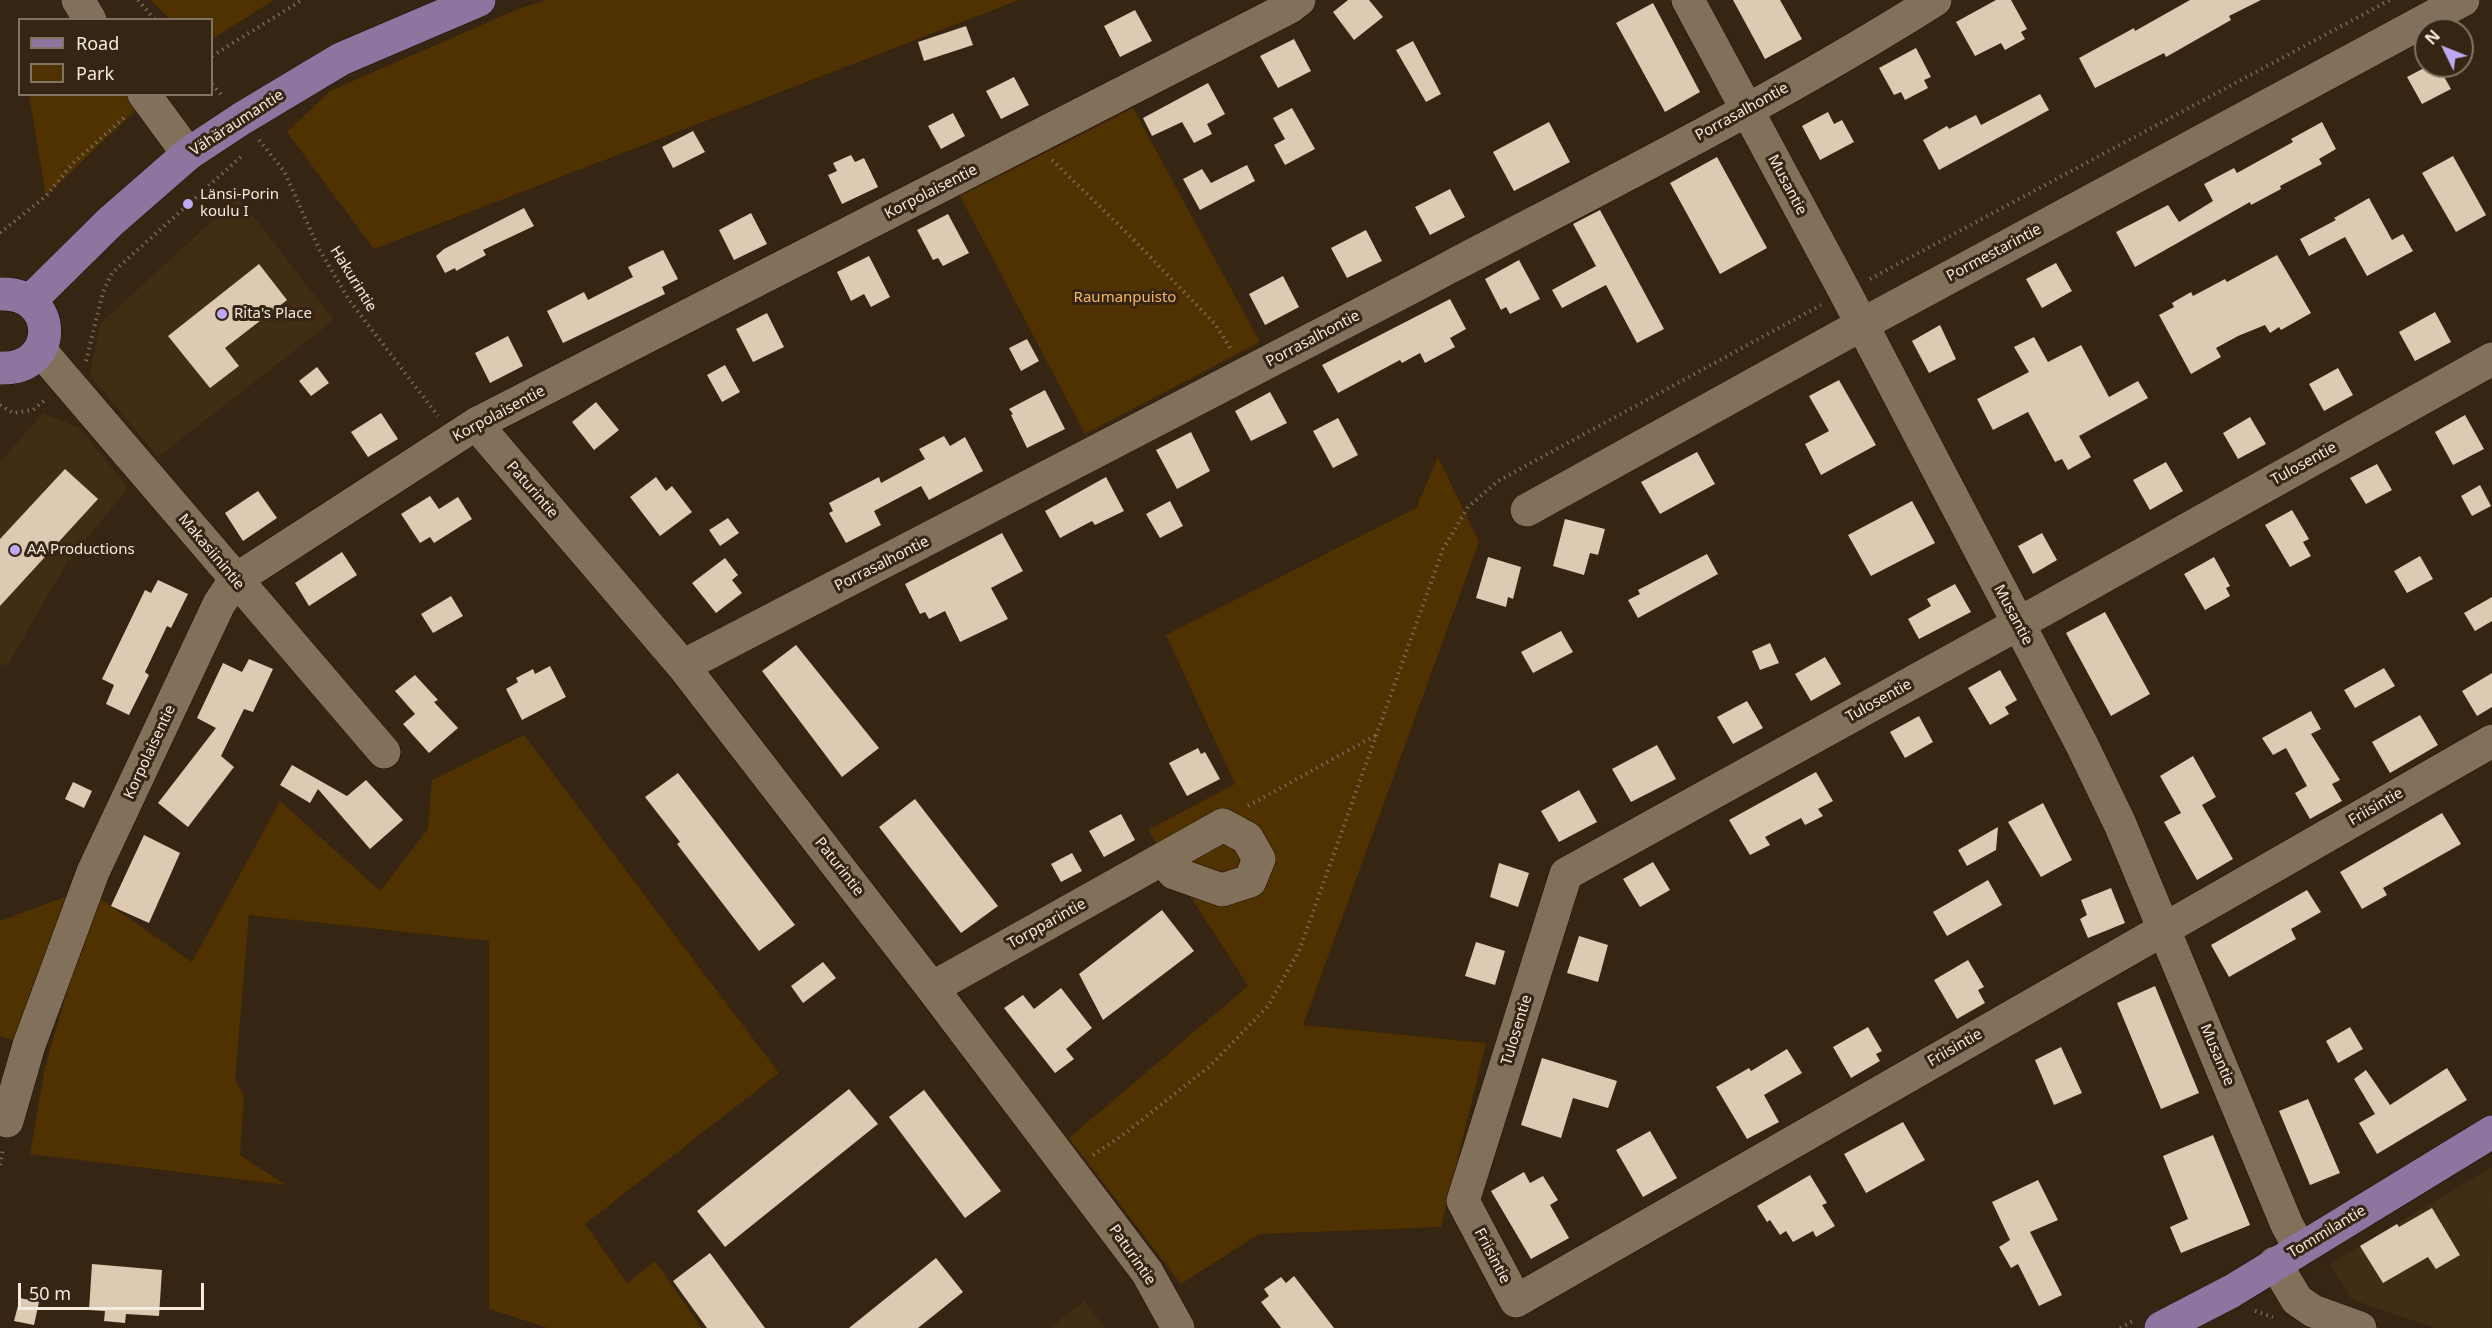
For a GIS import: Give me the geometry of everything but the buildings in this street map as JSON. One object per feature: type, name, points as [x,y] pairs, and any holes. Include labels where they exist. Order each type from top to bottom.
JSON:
[{"type":"main road","name":"Vähäraumantie","points":[[15,298],[110,222],[188,154],[242,119],[340,59],[480,0]]},
{"type":"main road","points":[[0,368],[16,368],[28,363],[40,350],[45,337],[45,325],[40,312],[15,298]]},
{"type":"main road","name":"Tommilantie","points":[[2161,1328],[2232,1291],[2492,1132]]},
{"type":"street","points":[[78,0],[89,18]]},
{"type":"street","name":"Korpolaisentie","points":[[8,1121],[30,1045],[93,872],[219,604],[235,580],[457,428],[1032,140],[1290,7],[1299,0]]},
{"type":"street","name":"Musantie","points":[[1688,0],[1845,292],[2082,745],[2120,824],[2287,1225],[2288,1256],[2297,1300],[2313,1311],[2360,1328]]},
{"type":"street","name":"Porrasalhontie","points":[[683,666],[1247,374],[1747,111],[1864,45],[1935,0]]},
{"type":"street","name":"Pormestarintie","points":[[1527,510],[1861,325],[2463,0]]},
{"type":"street","points":[[145,97],[188,154]]},
{"type":"street","name":"Makasiinintie","points":[[40,350],[384,752]]},
{"type":"street","name":"Tulosentie","points":[[1463,1201],[1566,874],[2492,358]]},
{"type":"street","name":"Paturintie","points":[[457,428],[683,666],[932,988],[1147,1272],[1178,1328]]},
{"type":"street","name":"Friisintie","points":[[1463,1201],[1516,1301],[2492,741]]},
{"type":"street","points":[[1162,859],[1174,873],[1222,890],[1250,880],[1259,860],[1246,838],[1223,825]]},
{"type":"street","name":"Torpparintie","points":[[932,988],[1223,825]]},
{"type":"path","points":[[138,0],[153,18]]},
{"type":"path","points":[[213,55],[302,0]]},
{"type":"path","points":[[1070,1170],[1124,1134],[1210,1066],[1268,1006],[1299,951],[1379,734],[1443,549],[1468,507],[1498,481],[2390,0]]},
{"type":"path","points":[[0,233],[46,196],[73,164],[145,97]]},
{"type":"path","name":"Hakurintie","points":[[67,381],[85,364],[103,292],[112,273],[259,140],[284,171],[319,249],[349,300],[457,428]]},
{"type":"path","points":[[1032,140],[1215,324],[1247,374]]},
{"type":"path","points":[[0,405],[13,413],[33,410],[67,381]]},
{"type":"path","points":[[1223,825],[1237,812],[1379,734]]},
{"type":"shaded area","points":[[238,197],[334,320],[158,457],[90,375],[100,324]]},
{"type":"shaded area","points":[[43,413],[80,428],[128,488],[66,564],[7,666],[0,663],[0,462]]},
{"type":"shaded area","points":[[2492,1167],[2491,1328],[2435,1328],[2351,1299],[2330,1264]]},
{"type":"shaded area","points":[[1085,1301],[1105,1328],[1049,1328]]},
{"type":"green space","points":[[150,0],[274,0],[213,38],[213,18],[169,18]]},
{"type":"green space","points":[[546,0],[1019,0],[374,249],[287,132],[330,91],[518,9]]},
{"type":"green space","points":[[29,96],[145,96],[147,99],[46,196]]},
{"type":"green space","name":"Raumanpuisto","points":[[1133,108],[1260,342],[1085,434],[960,196]]},
{"type":"green space","points":[[1438,457],[1479,542],[1303,1025],[1486,1043],[1441,1227],[1259,1234],[1181,1284],[1069,1138],[1248,986],[1148,830],[1235,784],[1166,635],[1416,508]]},
{"type":"green space","points":[[524,735],[779,1073],[585,1224],[627,1283],[655,1261],[702,1328],[548,1328],[489,1309],[489,941],[249,915],[235,1080],[244,1095],[240,1155],[286,1185],[30,1154],[45,1067],[95,895],[192,962],[280,801],[380,891],[428,829],[432,780]]},
{"type":"green space","points":[[70,895],[29,1045],[0,1036],[0,921]]},
{"type":"place","name":"Länsi-Porin koulu I","points":[[188,204]]},
{"type":"place","name":"Rita's Place","points":[[222,314]]},
{"type":"place","name":"AA Productions","points":[[15,550]]}]
